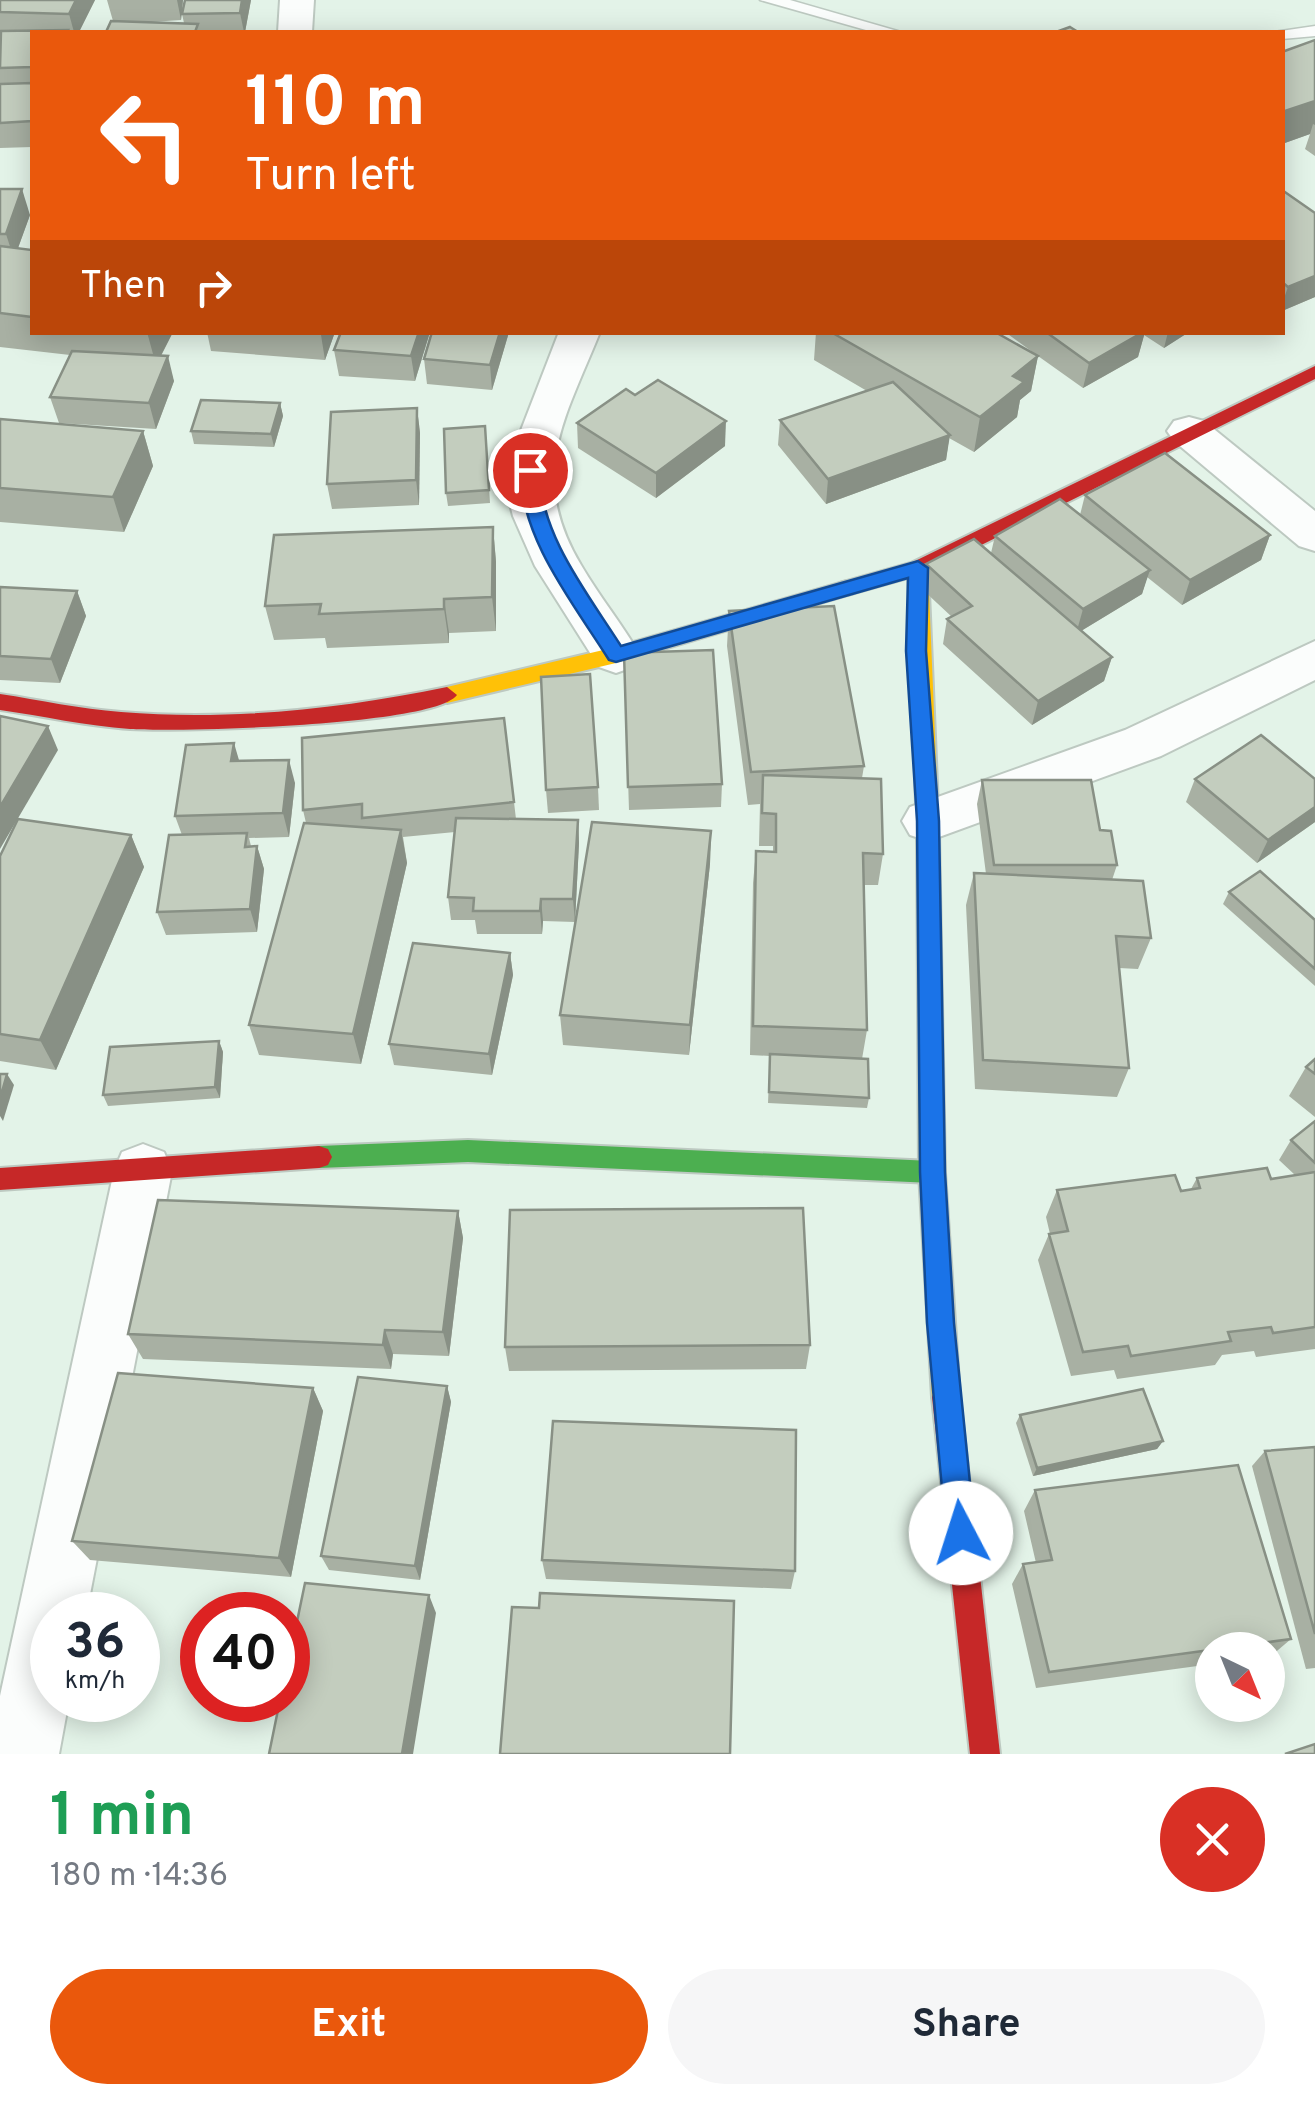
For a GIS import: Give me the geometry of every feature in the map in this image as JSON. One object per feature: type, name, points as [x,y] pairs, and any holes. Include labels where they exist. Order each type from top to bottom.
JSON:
[{"type":"street","points":[[295,30],[298,0]]},
{"type":"street","points":[[579,335],[530,470],[530,498],[550,549],[616,655]]},
{"type":"street","points":[[0,702],[133,721],[262,719],[412,702],[616,655],[918,568],[1189,430],[1315,372]]},
{"type":"street","points":[[1189,430],[1315,535]]},
{"type":"street","points":[[918,568],[916,651],[928,821],[932,1172],[968,1630],[985,1754]]},
{"type":"street","points":[[928,821],[1143,743],[1315,659]]},
{"type":"street","points":[[0,1179],[325,1155],[468,1152],[932,1172]]},
{"type":"street","points":[[23,1754],[142,1170]]},
{"type":"lane","points":[[769,0],[884,30]]},
{"type":"building","points":[[0,0],[76,0],[69,14],[0,12]]},
{"type":"building","points":[[185,0],[242,0],[240,13],[182,14]]},
{"type":"building","points":[[111,21],[198,24],[196,30],[107,30]]},
{"type":"building","points":[[1,31],[30,31],[30,67],[0,68]]},
{"type":"building","points":[[1315,40],[1315,101],[1285,111],[1285,51]]},
{"type":"building","points":[[30,83],[30,121],[0,123],[0,84]]},
{"type":"building","points":[[0,189],[22,189],[6,234],[0,234]]},
{"type":"building","points":[[1285,192],[1315,213],[1315,276],[1288,287]]},
{"type":"building","points":[[0,246],[30,250],[30,317],[0,313]]},
{"type":"building","points":[[340,335],[418,335],[411,356],[334,350]]},
{"type":"building","points":[[431,335],[499,335],[490,365],[424,359]]},
{"type":"building","points":[[836,335],[1000,335],[1038,356],[1013,376],[1024,382],[980,417]]},
{"type":"building","points":[[1050,335],[1138,335],[1089,363]]},
{"type":"building","points":[[72,351],[168,356],[149,403],[50,397]]},
{"type":"building","points":[[658,380],[726,421],[656,473],[577,423],[626,389],[635,395]]},
{"type":"building","points":[[893,382],[950,435],[828,479],[780,420]]},
{"type":"building","points":[[201,400],[280,403],[271,434],[191,431]]},
{"type":"building","points":[[417,408],[416,480],[327,484],[331,412]]},
{"type":"building","points":[[0,419],[143,431],[113,497],[0,488]]},
{"type":"building","points":[[485,426],[489,490],[446,493],[444,429]]},
{"type":"building","points":[[1165,453],[1270,535],[1190,580],[1085,495]]},
{"type":"building","points":[[1060,499],[1150,570],[1083,609],[995,536]]},
{"type":"building","points":[[493,527],[492,597],[444,599],[444,609],[319,614],[321,604],[265,606],[274,535]]},
{"type":"building","points":[[974,539],[1112,657],[1038,701],[947,619],[972,606],[926,564]]},
{"type":"building","points":[[0,587],[77,591],[51,659],[0,656]]},
{"type":"building","points":[[834,606],[864,766],[751,772],[729,611]]},
{"type":"building","points":[[713,650],[722,784],[628,787],[624,653]]},
{"type":"building","points":[[590,674],[598,787],[546,790],[541,677]]},
{"type":"building","points":[[0,716],[48,726],[0,807]]},
{"type":"building","points":[[504,718],[514,802],[362,818],[362,804],[303,810],[302,738]]},
{"type":"building","points":[[1261,735],[1315,779],[1315,807],[1268,840],[1195,779]]},
{"type":"building","points":[[234,743],[231,761],[289,760],[283,813],[175,816],[186,745]]},
{"type":"building","points":[[763,775],[881,779],[883,854],[863,853],[867,1030],[753,1026],[756,851],[776,852],[776,814],[762,813]]},
{"type":"building","points":[[982,780],[1091,780],[1100,830],[1111,831],[1117,865],[994,865]]},
{"type":"building","points":[[456,818],[578,820],[573,899],[541,899],[540,911],[473,911],[474,898],[448,897]]},
{"type":"building","points":[[18,819],[131,835],[40,1040],[0,1034],[0,856]]},
{"type":"building","points":[[592,822],[711,831],[690,1025],[560,1015]]},
{"type":"building","points":[[304,823],[401,830],[353,1034],[249,1025]]},
{"type":"building","points":[[247,833],[245,847],[257,846],[250,909],[157,912],[169,835]]},
{"type":"building","points":[[1260,871],[1315,920],[1315,969],[1229,892]]},
{"type":"building","points":[[974,873],[1143,881],[1151,938],[1116,936],[1129,1068],[983,1060]]},
{"type":"building","points":[[413,943],[510,953],[489,1054],[389,1044]]},
{"type":"building","points":[[219,1041],[215,1087],[103,1095],[110,1047]]},
{"type":"building","points":[[770,1054],[868,1059],[869,1098],[769,1092]]},
{"type":"building","points":[[1315,1059],[1315,1074],[1306,1067]]},
{"type":"building","points":[[0,1074],[7,1074],[0,1099]]},
{"type":"building","points":[[1315,1121],[1315,1163],[1291,1140]]},
{"type":"building","points":[[1267,1168],[1271,1179],[1315,1172],[1315,1327],[1273,1333],[1271,1327],[1228,1332],[1231,1341],[1131,1356],[1128,1346],[1083,1352],[1049,1234],[1068,1231],[1057,1190],[1175,1175],[1181,1191],[1200,1188],[1197,1178]]},
{"type":"building","points":[[158,1200],[458,1211],[443,1332],[385,1330],[383,1345],[128,1334]]},
{"type":"building","points":[[803,1208],[810,1345],[505,1347],[510,1210]]},
{"type":"building","points":[[118,1373],[313,1388],[279,1558],[72,1541]]},
{"type":"building","points":[[358,1377],[447,1386],[415,1566],[321,1556]]},
{"type":"building","points":[[1143,1389],[1163,1441],[1037,1468],[1020,1415]]},
{"type":"building","points":[[553,1421],[796,1430],[795,1571],[542,1560]]},
{"type":"building","points":[[1315,1447],[1315,1634],[1265,1451]]},
{"type":"building","points":[[1238,1465],[1291,1639],[1285,1640],[1285,1632],[1195,1632],[1195,1652],[1049,1672],[1023,1564],[1052,1560],[1035,1490]]},
{"type":"building","points":[[305,1583],[429,1595],[402,1754],[269,1754],[276,1722],[310,1722],[310,1592],[303,1592]]},
{"type":"building","points":[[540,1593],[734,1601],[730,1754],[500,1754],[512,1607],[539,1608]]},
{"type":"building","points":[[1315,1744],[1315,1754],[1285,1754]]},
{"type":"traffic: fast","points":[[319,1157],[468,1151],[932,1172]]},
{"type":"traffic: slow","points":[[918,568],[928,833],[932,1173],[946,1397]]},
{"type":"traffic: slow","points":[[447,695],[616,655],[847,588]]},
{"type":"traffic: jam","points":[[847,588],[918,568],[1315,372]]},
{"type":"traffic: jam","points":[[0,702],[119,720],[175,722],[292,718],[447,695]]},
{"type":"traffic: jam","points":[[0,1179],[319,1157]]},
{"type":"traffic: jam","points":[[946,1397],[985,1754]]},
{"type":"route","points":[[530,470],[530,498],[550,549],[616,655],[918,568],[916,651],[928,821],[932,1172],[941,1323],[961,1533]]}]
